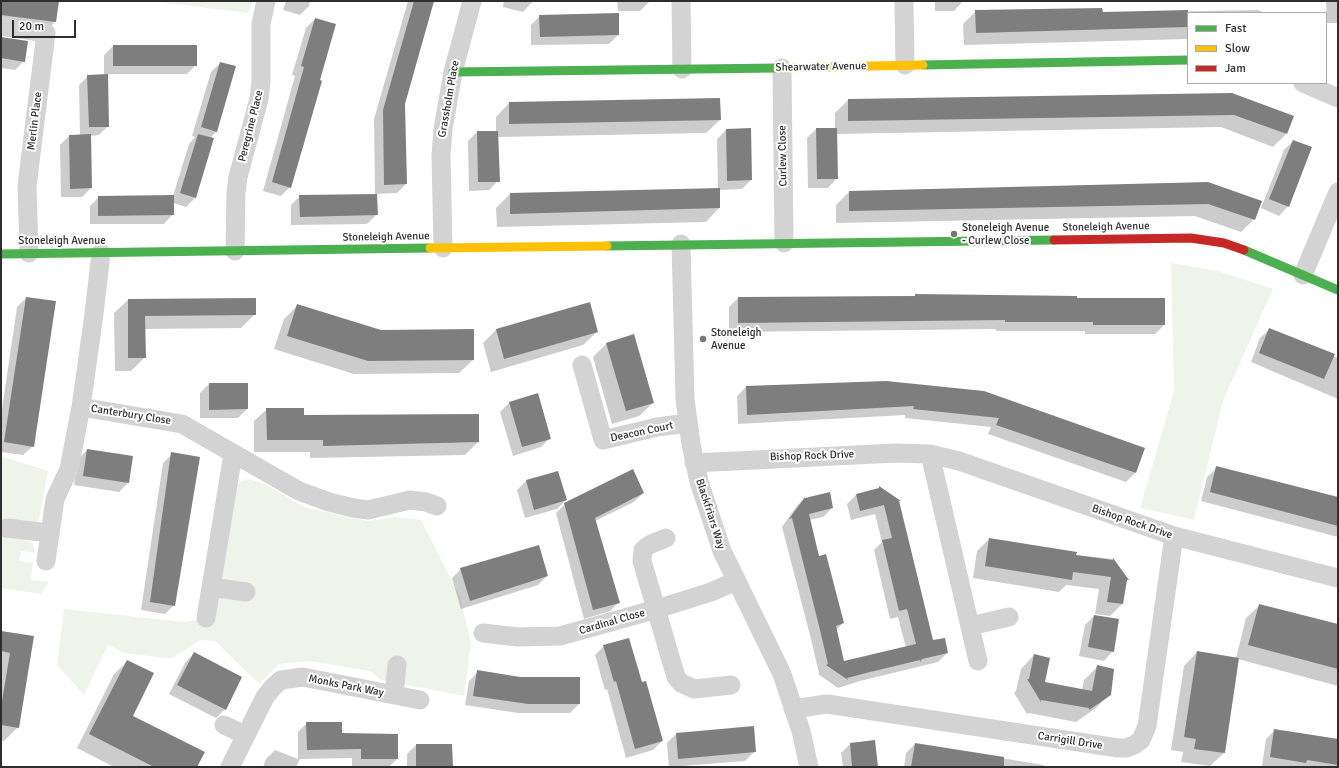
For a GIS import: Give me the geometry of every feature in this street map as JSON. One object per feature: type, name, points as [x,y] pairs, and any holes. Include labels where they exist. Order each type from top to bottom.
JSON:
[{"type":"street","name":"Peregrine Place","points":[[235,251],[236,192],[238,177],[259,98],[262,81],[261,24],[266,1]]},
{"type":"street","name":"Grassholm Place","points":[[443,248],[441,155],[446,104],[472,1]]},
{"type":"street","points":[[681,1],[682,69]]},
{"type":"street","points":[[904,1],[905,65]]},
{"type":"street","name":"Merlin Place","points":[[1,26],[46,33],[27,186],[29,253]]},
{"type":"street","name":"Shearwater Avenue","points":[[453,72],[782,68],[1187,60]]},
{"type":"street","name":"Curlew Close","points":[[782,68],[784,243]]},
{"type":"street","points":[[1305,84],[1338,98]]},
{"type":"street","points":[[1303,275],[1338,192]]},
{"type":"street","name":"Stoneleigh Avenue","points":[[1,254],[1191,238],[1224,243],[1239,248],[1338,290]]},
{"type":"street","name":"Blackfriars Way","points":[[681,244],[685,399],[694,463],[712,526],[736,581],[773,655],[794,709],[801,732],[808,767]]},
{"type":"street","name":"Canterbury Close","points":[[100,253],[94,314],[81,407],[182,424],[299,491],[329,502],[368,510],[410,500],[426,502],[437,506]]},
{"type":"street","name":"Deacon Court","points":[[582,365],[603,440],[656,427],[688,423]]},
{"type":"street","points":[[46,561],[55,499],[72,458],[81,407]]},
{"type":"street","name":"Bishop Rock Drive","points":[[694,463],[896,453],[930,454],[959,461],[1174,536],[1338,578]]},
{"type":"street","points":[[206,618],[233,454]]},
{"type":"street","points":[[930,454],[978,661]]},
{"type":"street","points":[[7,528],[50,534]]},
{"type":"street","name":"Carrigill Drive","points":[[794,709],[827,704],[1118,748],[1126,748],[1134,745],[1141,740],[1147,726],[1174,536]]},
{"type":"street","points":[[666,538],[649,544],[643,550],[642,561],[673,667],[681,683],[694,689],[731,685]]},
{"type":"street","name":"Cardinal Close","points":[[483,633],[518,637],[560,636],[657,610],[711,592],[736,581]]},
{"type":"street","points":[[211,587],[246,592]]},
{"type":"street","points":[[970,626],[1009,617]]},
{"type":"street","name":"Monks Park Way","points":[[394,695],[397,665]]},
{"type":"street","name":"Monks Park Way","points":[[230,767],[245,735],[272,687],[281,680],[303,677],[420,700]]},
{"type":"street","points":[[224,725],[245,735]]},
{"type":"shaded area","points":[[150,1],[253,1],[248,13]]},
{"type":"shaded area","points":[[1171,263],[1218,271],[1273,289],[1223,401],[1194,520],[1140,508],[1174,391]]},
{"type":"shaded area","points":[[1,456],[48,471],[39,520],[4,536],[30,541],[33,543],[35,553],[21,551],[19,561],[33,563],[31,580],[49,582],[41,594],[1,588]]},
{"type":"shaded area","points":[[250,479],[267,485],[304,507],[368,521],[395,517],[421,520],[460,597],[471,643],[464,696],[381,680],[370,671],[310,661],[279,664],[259,684],[215,641],[200,640],[171,659],[125,653],[108,645],[84,695],[57,665],[64,609],[184,622],[214,617],[235,489],[241,481]]},
{"type":"building","points":[[1,1],[59,1],[56,22],[1,15]]},
{"type":"building","points":[[414,1],[434,1],[405,104],[407,184],[384,185],[383,110]]},
{"type":"building","points":[[1102,8],[1103,12],[1188,10],[1188,12],[1187,27],[976,33],[975,10]]},
{"type":"building","points":[[619,13],[619,35],[540,37],[539,15]]},
{"type":"building","points":[[315,18],[336,24],[320,80],[322,81],[291,188],[272,182],[304,67],[301,66]]},
{"type":"building","points":[[1,37],[28,41],[25,62],[1,58]]},
{"type":"building","points":[[113,45],[197,45],[197,66],[113,66]]},
{"type":"building","points":[[220,62],[236,66],[217,132],[201,127]]},
{"type":"building","points":[[108,74],[109,127],[89,127],[87,75]]},
{"type":"building","points":[[1232,93],[1294,116],[1287,134],[1234,115],[848,121],[848,99]]},
{"type":"building","points":[[720,98],[721,120],[509,124],[509,102]]},
{"type":"building","points":[[751,128],[752,180],[727,181],[726,129]]},
{"type":"building","points":[[816,128],[837,128],[838,179],[817,179]]},
{"type":"building","points":[[477,131],[498,131],[500,182],[478,182]]},
{"type":"building","points":[[91,134],[92,188],[70,189],[69,135]]},
{"type":"building","points":[[198,134],[214,138],[196,198],[180,193]]},
{"type":"building","points":[[1293,140],[1312,147],[1289,207],[1269,199]]},
{"type":"building","points":[[1208,182],[1262,201],[1255,220],[1208,204],[849,211],[849,191]]},
{"type":"building","points":[[720,188],[720,208],[510,214],[510,193]]},
{"type":"building","points":[[377,194],[378,215],[300,217],[299,195]]},
{"type":"building","points":[[174,195],[174,215],[98,216],[98,196]]},
{"type":"building","points":[[915,294],[1077,296],[1077,298],[1165,298],[1165,325],[1093,325],[1093,322],[1005,322],[1005,320],[738,323],[738,297],[915,296]]},
{"type":"building","points":[[26,297],[56,301],[34,447],[4,442]]},
{"type":"building","points":[[256,298],[256,315],[145,316],[146,358],[128,358],[128,299]]},
{"type":"building","points":[[590,302],[598,332],[504,359],[496,329]]},
{"type":"building","points":[[297,304],[381,330],[474,329],[474,360],[368,361],[287,336]]},
{"type":"building","points":[[1269,328],[1335,354],[1324,379],[1259,353]]},
{"type":"building","points":[[634,334],[654,403],[626,411],[606,343]]},
{"type":"building","points":[[886,381],[984,391],[1145,448],[1136,473],[996,425],[999,418],[913,409],[914,406],[747,415],[746,386]]},
{"type":"building","points":[[209,383],[248,383],[248,409],[209,410]]},
{"type":"building","points":[[538,393],[551,439],[522,447],[509,402]]},
{"type":"building","points":[[266,408],[304,408],[304,415],[479,414],[479,442],[323,446],[323,440],[267,440]]},
{"type":"building","points":[[87,449],[133,456],[129,483],[83,476]]},
{"type":"building","points":[[171,452],[200,457],[175,606],[150,602]]},
{"type":"building","points":[[1216,466],[1338,497],[1338,526],[1210,492]]},
{"type":"building","points":[[633,469],[644,493],[595,518],[620,603],[593,610],[564,503]]},
{"type":"building","points":[[558,471],[567,500],[534,510],[526,480]]},
{"type":"building","points":[[879,486],[901,501],[899,501],[933,640],[945,638],[948,653],[922,659],[920,662],[920,660],[847,678],[848,680],[826,665],[828,664],[792,518],[789,519],[805,497],[830,492],[833,508],[809,514],[819,556],[826,554],[844,623],[836,626],[844,661],[916,644],[907,609],[899,611],[882,540],[892,538],[884,505],[860,511],[856,494],[879,488]]},
{"type":"building","points":[[989,538],[1077,552],[1076,555],[1113,560],[1113,558],[1129,580],[1127,580],[1123,604],[1107,602],[1111,577],[1073,572],[1072,580],[985,566]]},
{"type":"building","points":[[539,545],[548,576],[470,601],[460,568]]},
{"type":"building","points":[[1259,604],[1338,624],[1338,669],[1248,645]]},
{"type":"building","points":[[1094,615],[1119,619],[1114,652],[1088,647]]},
{"type":"building","points":[[1,631],[34,636],[19,728],[1,725],[1,707],[10,653],[1,651]]},
{"type":"building","points":[[629,638],[642,682],[646,681],[663,741],[635,749],[616,681],[614,682],[603,645]]},
{"type":"building","points":[[1197,651],[1239,658],[1225,753],[1194,749],[1196,739],[1184,737]]},
{"type":"building","points":[[194,652],[242,677],[226,710],[177,685]]},
{"type":"building","points":[[1034,654],[1050,658],[1045,682],[1092,691],[1097,665],[1114,669],[1111,695],[1089,710],[1089,708],[1041,700],[1041,702],[1027,679],[1029,679]]},
{"type":"building","points":[[127,660],[154,673],[133,716],[205,752],[197,767],[154,767],[89,734]]},
{"type":"building","points":[[477,670],[520,677],[580,677],[580,704],[528,704],[473,696]]},
{"type":"building","points":[[306,722],[342,722],[342,733],[398,734],[398,759],[361,759],[361,749],[307,750]]},
{"type":"building","points":[[754,726],[756,752],[678,759],[676,733]]},
{"type":"building","points":[[1274,729],[1338,739],[1338,765],[1307,760],[1306,763],[1270,757]]},
{"type":"building","points":[[875,740],[878,767],[852,767],[850,743]]},
{"type":"building","points":[[915,743],[1004,757],[1004,767],[911,767]]},
{"type":"building","points":[[416,744],[452,744],[453,767],[416,767]]},
{"type":"traffic: fast","points":[[923,65],[1187,60]]},
{"type":"traffic: fast","points":[[453,72],[778,68]]},
{"type":"traffic: fast","points":[[607,246],[1054,240]]},
{"type":"traffic: fast","points":[[1,254],[430,248]]},
{"type":"traffic: fast","points":[[1244,250],[1338,290]]},
{"type":"traffic: slow","points":[[778,68],[923,65]]},
{"type":"traffic: slow","points":[[430,248],[607,246]]},
{"type":"traffic: jam","points":[[1054,240],[1191,238],[1224,243],[1244,250]]},
{"type":"place","name":"Stoneleigh Avenue - Curlew Close","points":[[954,234]]},
{"type":"place","name":"Stoneleigh Avenue","points":[[703,339]]}]
